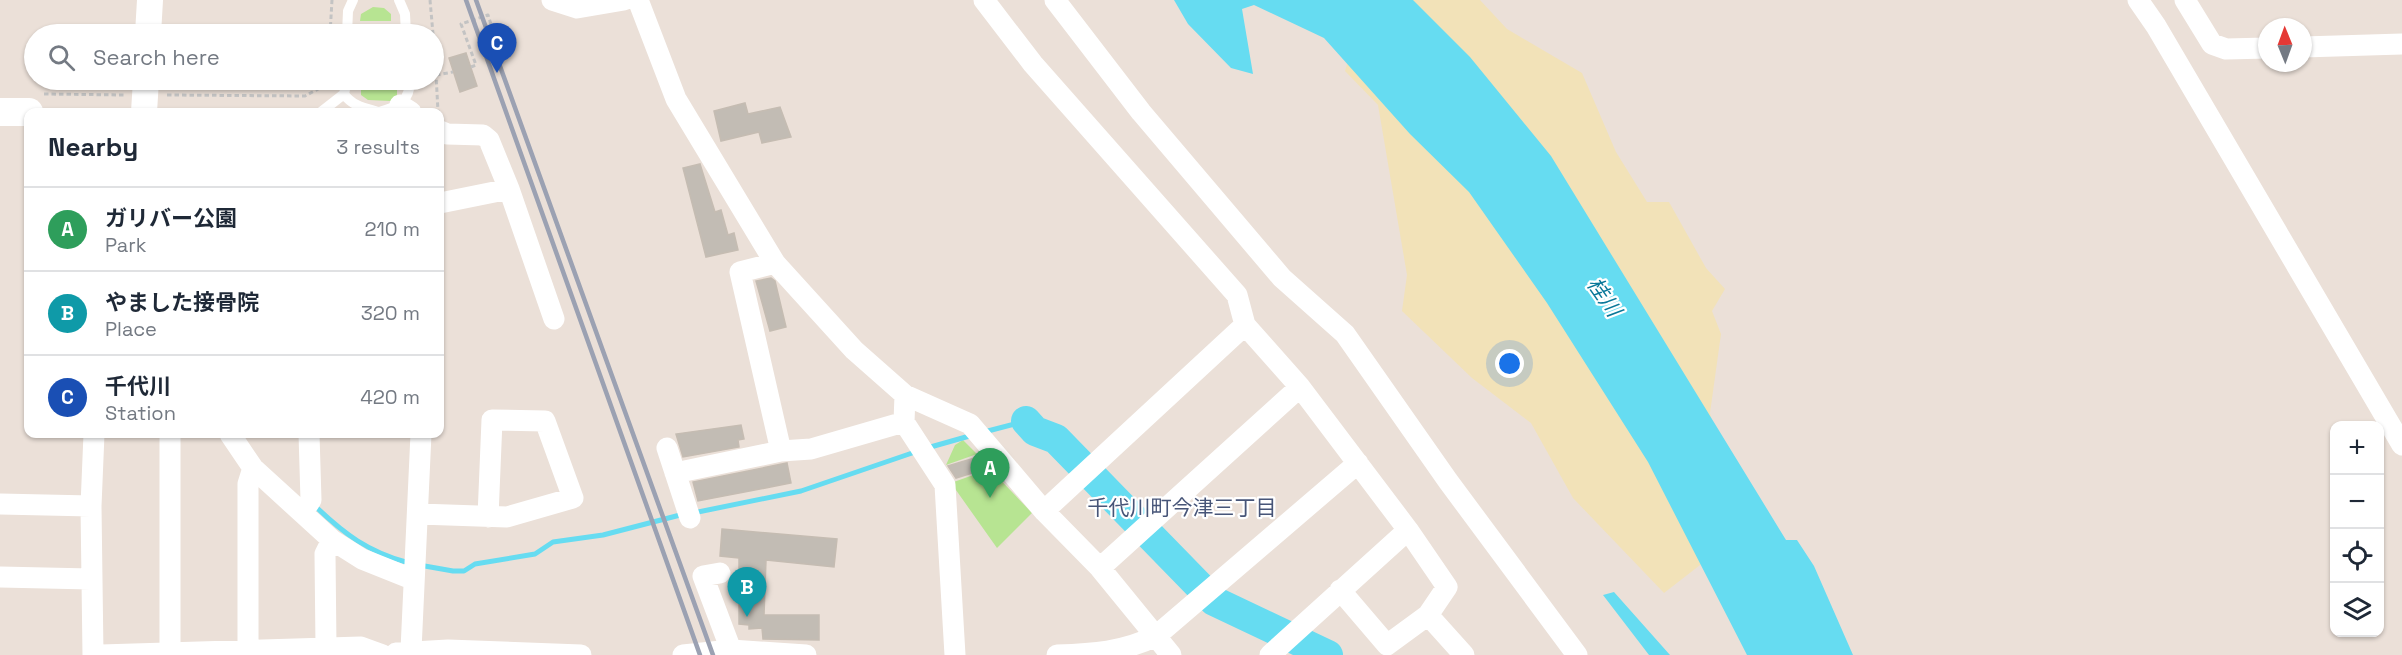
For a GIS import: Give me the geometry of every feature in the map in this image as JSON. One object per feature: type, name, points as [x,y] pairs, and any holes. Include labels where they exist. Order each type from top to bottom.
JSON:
[{"type":"main road","points":[[0,112],[24,112]]},
{"type":"street","points":[[149,24],[150,0]]},
{"type":"street","points":[[552,0],[577,8],[624,0]]},
{"type":"street","points":[[638,0],[676,99],[775,263],[854,350],[906,395],[970,424],[1044,511],[1100,568],[1172,655]]},
{"type":"street","points":[[984,0],[1033,64],[1237,295],[1245,325],[1300,387],[1408,530],[1447,587],[1428,615],[1387,645],[1340,590]]},
{"type":"street","points":[[1055,0],[1141,112],[1282,278],[1345,334],[1448,481],[1576,655]]},
{"type":"street","points":[[2138,0],[2156,26],[2402,445]]},
{"type":"street","points":[[2185,0],[2212,44],[2226,49],[2258,48]]},
{"type":"street","points":[[2312,47],[2402,44]]},
{"type":"street","points":[[144,108],[145,90]]},
{"type":"street","points":[[444,133],[483,135],[489,141],[509,189],[554,320]]},
{"type":"street","points":[[444,202],[509,189]]},
{"type":"street","points":[[775,263],[740,272],[781,451]]},
{"type":"street","points":[[1044,511],[1245,325]]},
{"type":"street","points":[[1100,568],[1300,387]]},
{"type":"street","points":[[906,395],[904,422],[945,485],[956,655]]},
{"type":"street","points":[[419,514],[489,517],[507,516],[573,498],[545,421],[492,420],[489,517]]},
{"type":"street","points":[[675,473],[781,451],[811,449],[904,422]]},
{"type":"street","points":[[93,655],[91,506],[94,438]]},
{"type":"street","points":[[170,438],[170,652]]},
{"type":"street","points":[[233,438],[254,468],[332,540],[362,559],[412,579]]},
{"type":"street","points":[[303,512],[311,500],[309,438]]},
{"type":"street","points":[[411,650],[412,579],[419,514],[421,438]]},
{"type":"street","points":[[667,448],[689,514]]},
{"type":"street","points":[[1057,655],[1109,653],[1132,648],[1156,636],[1358,463]]},
{"type":"street","points":[[248,649],[248,483],[254,468]]},
{"type":"street","points":[[0,504],[91,506]]},
{"type":"street","points":[[1277,653],[1340,590],[1408,530]]},
{"type":"street","points":[[320,650],[325,554],[332,540]]},
{"type":"street","points":[[720,573],[703,576],[731,650]]},
{"type":"street","points":[[0,577],[91,579]]},
{"type":"street","points":[[1428,615],[1464,655]]},
{"type":"street","points":[[101,655],[361,647],[384,655]]},
{"type":"street","points":[[389,655],[411,650],[448,653],[581,655]]},
{"type":"street","points":[[683,655],[731,650],[806,655]]},
{"type":"lane","points":[[347,24],[348,11],[352,0]]},
{"type":"lane","points":[[399,0],[405,14],[406,24]]},
{"type":"lane","points":[[326,108],[344,94],[345,90]]},
{"type":"lane","points":[[406,108],[410,90]]},
{"type":"lane","points":[[344,94],[349,101],[364,108]]},
{"type":"path","points":[[331,24],[332,0]]},
{"type":"path","points":[[430,0],[433,24]]},
{"type":"path","points":[[471,67],[476,65],[461,24],[488,15],[497,43]]},
{"type":"path","points":[[444,74],[453,72]]},
{"type":"path","points":[[437,90],[438,108]]},
{"type":"green space","points":[[373,7],[384,8],[391,14],[391,21],[360,21],[361,14]]},
{"type":"green space","points":[[361,90],[397,90],[397,96],[391,101],[368,100],[361,95]]},
{"type":"green space","points":[[963,440],[977,454],[946,465],[955,445]]},
{"type":"green space","points":[[990,469],[1032,513],[997,548],[951,483]]},
{"type":"sand","points":[[1347,0],[1480,0],[1507,29],[1582,73],[1616,152],[1647,202],[1669,202],[1706,268],[1725,289],[1712,311],[1721,334],[1710,413],[1724,471],[1713,555],[1664,593],[1573,498],[1531,423],[1472,378],[1402,311],[1407,275],[1378,105],[1345,71],[1355,37]]},
{"type":"water","name":"桂川","points":[[1174,0],[1413,0],[1470,57],[1551,156],[1786,540],[1797,540],[1814,566],[1853,655],[1747,655],[1648,462],[1547,303],[1469,192],[1410,134],[1324,38],[1254,5],[1242,9],[1253,74],[1231,68],[1188,24]]},
{"type":"water","points":[[1614,592],[1670,655],[1649,655],[1603,595]]},
{"type":"building","points":[[466,53],[477,86],[460,92],[449,58]]},
{"type":"building","points":[[745,103],[748,114],[780,107],[791,137],[762,143],[759,132],[721,141],[714,111]]},
{"type":"building","points":[[700,164],[715,212],[721,210],[728,235],[734,233],[738,250],[706,257],[683,168]]},
{"type":"building","points":[[771,278],[775,281],[786,327],[770,331],[756,281]]},
{"type":"building","points":[[741,425],[744,439],[738,440],[739,447],[683,457],[676,434]]},
{"type":"building","points":[[978,457],[982,470],[956,478],[948,466]]},
{"type":"building","points":[[787,463],[791,483],[698,501],[693,482]]},
{"type":"building","points":[[722,529],[837,539],[834,567],[766,560],[764,615],[819,615],[819,640],[763,639],[762,628],[749,629],[749,625],[739,624],[739,558],[720,556]]},
{"type":"waterway","points":[[984,432],[1026,421]]},
{"type":"waterway","points":[[1026,421],[1035,431],[1056,439],[1214,601],[1328,655]]},
{"type":"waterway","points":[[927,448],[973,435]]},
{"type":"waterway","points":[[693,513],[801,491],[918,451]]},
{"type":"waterway","points":[[314,505],[357,541],[394,559],[409,563]]},
{"type":"waterway","points":[[419,565],[464,571],[475,564],[535,554],[553,542],[603,535],[684,514]]},
{"type":"railway","points":[[466,0],[700,655]]},
{"type":"railway","points":[[476,0],[713,655]]},
{"type":"place","name":"千代川","points":[[497,73]]},
{"type":"place","name":"ガリバー公園","points":[[990,498]]},
{"type":"place","name":"やました接骨院","points":[[747,617]]},
{"type":"district","name":"千代川町今津三丁目","points":[[1182,508]]}]
